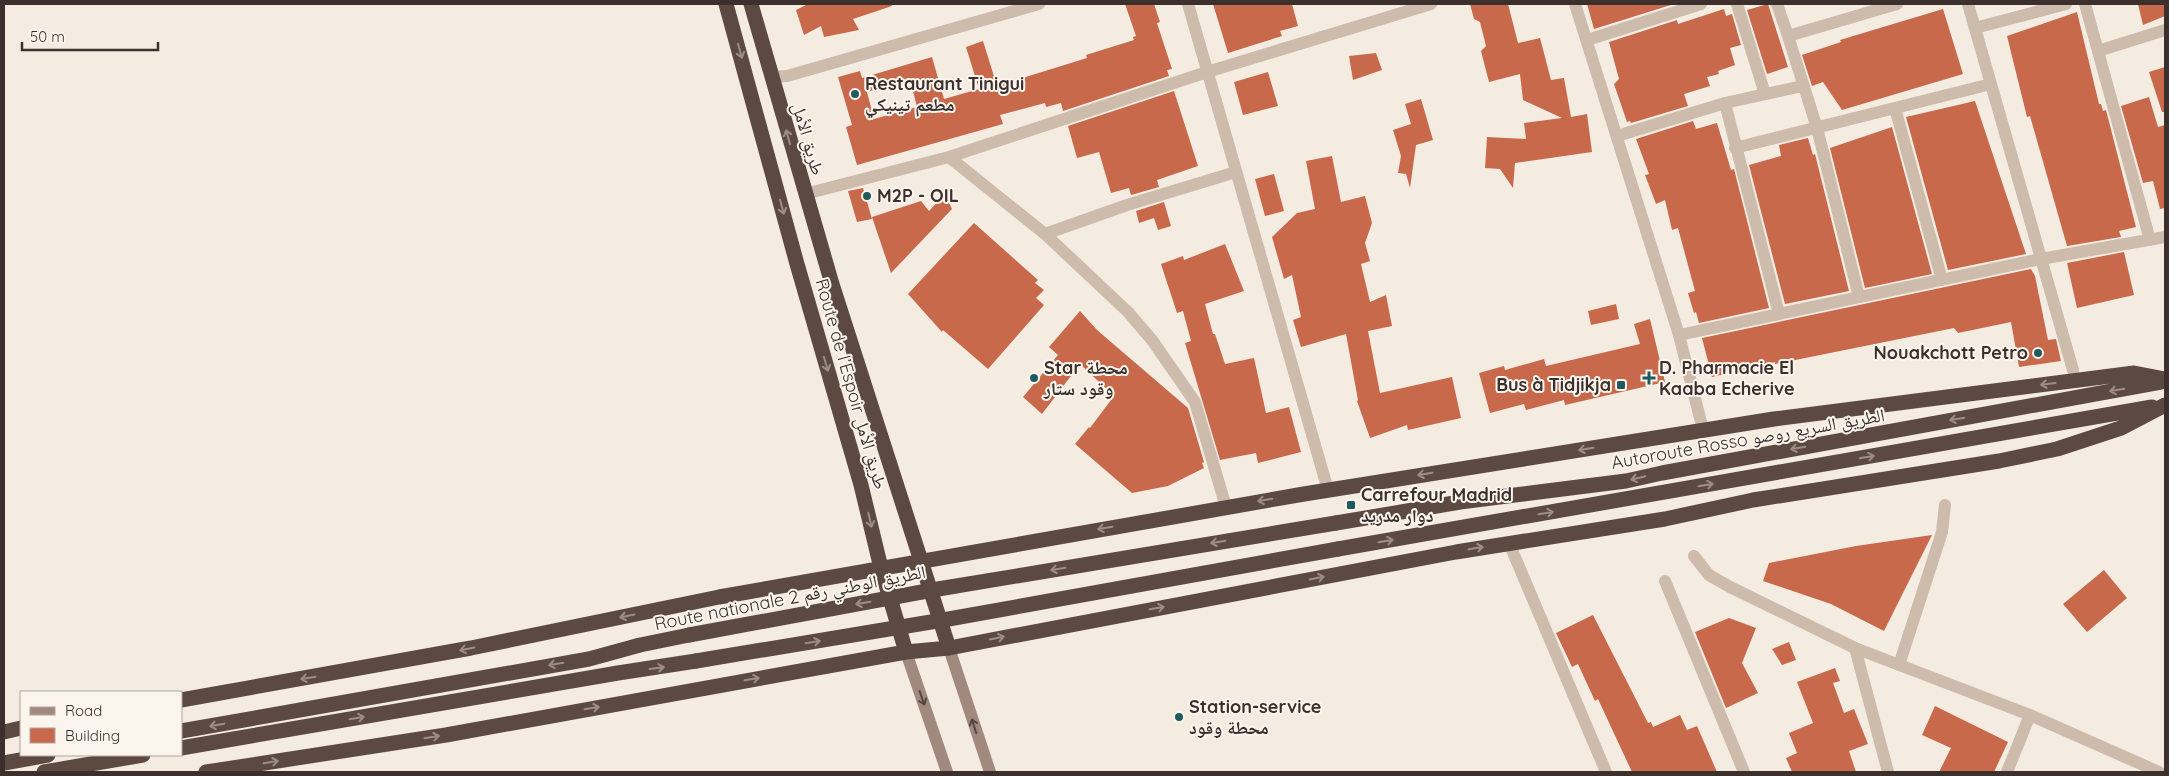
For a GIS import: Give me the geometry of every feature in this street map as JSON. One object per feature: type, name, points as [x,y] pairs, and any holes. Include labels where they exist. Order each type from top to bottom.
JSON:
[{"type":"highway","name":"Route de l’Espoir طريق الأمل","points":[[726,4],[861,485],[881,568],[906,652]]},
{"type":"highway","name":"طريق الأمل","points":[[751,4],[804,194],[832,284]]},
{"type":"highway","name":"Route de l’Espoir طريق الأمل","points":[[832,284],[949,648]]},
{"type":"highway","points":[[182,700],[471,648],[719,597],[920,560],[1328,490],[1784,418],[2134,373],[2165,380]]},
{"type":"highway","name":"Autoroute Rosso الطريق السريع روصو","points":[[1336,523],[1460,502],[1626,481],[2165,380]]},
{"type":"highway","points":[[206,772],[446,735],[906,652],[949,648],[1510,543],[1665,519],[1753,500],[1990,463],[2057,449],[2121,428],[2165,405]]},
{"type":"highway","points":[[182,748],[608,674],[844,637],[2165,405]]},
{"type":"highway","name":"Route nationale الطريق الوطني رقم 2","points":[[182,731],[589,659],[640,645],[689,635],[938,589],[1336,523]]},
{"type":"highway","points":[[4,732],[20,728]]},
{"type":"highway","points":[[4,762],[42,756]]},
{"type":"highway","points":[[44,772],[138,756]]},
{"type":"street","points":[[771,77],[787,76],[1040,4]]},
{"type":"street","points":[[1188,4],[1328,490]]},
{"type":"street","points":[[804,194],[949,157],[1207,72],[1431,4]]},
{"type":"street","points":[[1575,4],[1679,335],[1703,430]]},
{"type":"street","points":[[1587,40],[1682,7],[1701,4]]},
{"type":"street","points":[[1737,4],[1765,94]]},
{"type":"street","points":[[1777,4],[1817,128],[1859,297]]},
{"type":"street","points":[[1788,36],[1858,9],[1897,4]]},
{"type":"street","points":[[1968,4],[2073,370]]},
{"type":"street","points":[[1975,28],[2066,4]]},
{"type":"street","points":[[2085,4],[2150,240]]},
{"type":"street","points":[[2098,50],[2165,30]]},
{"type":"street","points":[[1735,148],[1991,84]]},
{"type":"street","points":[[1617,136],[1725,103],[1802,86]]},
{"type":"street","points":[[1725,103],[1779,314]]},
{"type":"street","points":[[1895,108],[1942,280]]},
{"type":"street","points":[[949,157],[1045,234],[1128,312],[1174,368],[1195,402],[1226,507]]},
{"type":"street","points":[[1045,234],[1126,205],[1236,172]]},
{"type":"street","points":[[1679,335],[2041,259],[2165,237]]},
{"type":"street","points":[[1899,665],[1942,532],[1945,505]]},
{"type":"street","points":[[1510,543],[1606,772]]},
{"type":"street","points":[[1694,556],[1709,575],[1854,648],[2030,716],[2159,772]]},
{"type":"street","points":[[1665,581],[1744,772]]},
{"type":"street","name":"Route de l’Espoir طريق الأمل","points":[[949,648],[990,772]]},
{"type":"street","points":[[1854,648],[1888,772]]},
{"type":"street","name":"Route de l’Espoir طريق الأمل","points":[[906,652],[947,772]]},
{"type":"street","points":[[2007,772],[2030,716]]},
{"type":"building","points":[[808,4],[891,4],[892,6],[853,19],[859,30],[824,37],[821,26],[804,35],[796,10]]},
{"type":"building","points":[[1125,4],[1154,4],[1160,22],[1157,23],[1172,69],[1167,70],[1169,76],[1063,111],[1061,103],[1046,107],[1045,103],[1000,115],[1003,124],[857,165],[846,127],[852,125],[838,77],[860,71],[862,78],[932,57],[944,99],[979,89],[966,47],[983,41],[997,86],[1087,58],[1086,55],[1134,40],[1133,37],[1136,36]],"holes":[[[910,79],[917,107],[874,119],[867,92]]]},
{"type":"building","points":[[1213,4],[1292,4],[1298,26],[1280,31],[1282,36],[1228,53]]},
{"type":"building","points":[[1470,4],[1508,4],[1518,43],[1540,38],[1551,80],[1564,78],[1571,117],[1587,114],[1592,152],[1515,163],[1513,188],[1500,169],[1485,168],[1487,137],[1526,139],[1524,123],[1562,118],[1523,100],[1520,74],[1489,82],[1481,51],[1486,46],[1480,22],[1474,19]]},
{"type":"building","points":[[1587,4],[1674,4],[1594,29]]},
{"type":"building","points":[[1768,4],[1788,67],[1767,74],[1747,10]]},
{"type":"building","points":[[2138,4],[2165,4],[2165,16],[2143,25]]},
{"type":"building","points":[[1724,9],[1726,16],[1732,14],[1741,45],[1730,48],[1735,65],[1718,71],[1719,74],[1707,77],[1710,86],[1684,94],[1688,106],[1631,123],[1630,121],[1627,122],[1614,84],[1619,79],[1609,42],[1677,20],[1678,24]]},
{"type":"building","points":[[1943,9],[1963,74],[1842,110],[1823,82],[1812,86],[1802,55],[1841,42],[1840,40]]},
{"type":"building","points":[[2077,12],[2099,104],[2101,104],[2103,111],[2106,110],[2136,227],[2119,231],[2121,237],[2067,246],[2030,116],[2027,117],[2007,36]]},
{"type":"building","points":[[1376,53],[1382,70],[1353,80],[1349,56]]},
{"type":"building","points":[[2165,67],[2165,112],[2162,112],[2149,72]]},
{"type":"building","points":[[1268,72],[1278,106],[1243,115],[1234,82]]},
{"type":"building","points":[[1174,91],[1198,166],[1157,180],[1159,187],[1131,195],[1129,188],[1111,193],[1099,152],[1077,158],[1068,126]]},
{"type":"building","points":[[2149,97],[2158,127],[2165,125],[2165,208],[2160,209],[2153,181],[2143,183],[2121,106]]},
{"type":"building","points":[[1421,99],[1433,140],[1416,145],[1410,188],[1406,174],[1398,173],[1401,156],[1393,130],[1411,124],[1405,104]]},
{"type":"building","points":[[1975,101],[2026,254],[1948,270],[1906,117]]},
{"type":"building","points":[[1693,121],[1696,129],[1717,123],[1731,170],[1734,169],[1769,308],[1699,323],[1688,293],[1695,291],[1678,228],[1672,230],[1665,200],[1656,204],[1645,175],[1649,174],[1636,139]]},
{"type":"building","points":[[1892,127],[1932,274],[1865,288],[1830,148]]},
{"type":"building","points":[[1808,138],[1813,155],[1815,154],[1849,291],[1785,304],[1749,165],[1781,156],[1779,145]]},
{"type":"building","points":[[1332,156],[1341,202],[1365,196],[1372,223],[1365,243],[1370,261],[1361,264],[1370,302],[1386,295],[1392,326],[1368,331],[1380,393],[1452,377],[1461,418],[1408,430],[1407,425],[1370,438],[1357,401],[1346,334],[1301,347],[1293,320],[1301,317],[1292,275],[1284,279],[1272,237],[1297,213],[1315,209],[1306,161]]},
{"type":"building","points":[[1274,174],[1284,211],[1265,216],[1255,179]]},
{"type":"building","points":[[863,188],[872,219],[857,222],[848,191]]},
{"type":"building","points":[[945,194],[952,209],[891,273],[872,217],[921,201],[929,211]]},
{"type":"building","points":[[1164,202],[1171,226],[1158,230],[1154,218],[1139,223],[1136,211]]},
{"type":"building","points":[[974,223],[1038,280],[1035,283],[1044,290],[1036,298],[1044,305],[988,369],[943,330],[942,332],[908,294]]},
{"type":"building","points":[[1225,244],[1244,291],[1205,304],[1213,334],[1215,334],[1225,364],[1254,358],[1266,413],[1289,407],[1301,452],[1258,463],[1256,453],[1220,460],[1185,343],[1191,341],[1183,311],[1177,313],[1161,264],[1183,256],[1184,260]]},
{"type":"building","points":[[2124,252],[2134,295],[2077,308],[2067,263]]},
{"type":"building","points":[[2031,269],[2035,276],[2048,340],[2056,339],[2061,361],[2019,367],[2011,322],[1958,333],[1954,328],[1775,364],[1775,362],[1712,377],[1702,338]]},
{"type":"building","points":[[1616,304],[1619,319],[1591,325],[1588,311]]},
{"type":"building","points":[[1080,311],[1097,330],[1188,408],[1204,462],[1202,463],[1204,468],[1168,486],[1132,493],[1075,444],[1090,428],[1114,396],[1080,364],[1042,414],[1023,397],[1058,355],[1049,347]]},
{"type":"building","points":[[1650,319],[1665,382],[1565,405],[1564,400],[1526,410],[1524,404],[1490,413],[1479,373],[1504,366],[1505,370],[1544,359],[1546,366],[1640,344],[1634,324]]},
{"type":"building","points":[[1932,535],[1884,631],[1831,604],[1763,581],[1769,563],[1856,546]]},
{"type":"building","points":[[2104,570],[2127,598],[2087,632],[2063,604]]},
{"type":"building","points":[[1593,615],[1648,723],[1651,722],[1653,727],[1680,715],[1687,730],[1697,726],[1717,772],[1632,772],[1598,699],[1595,701],[1578,664],[1572,667],[1556,633]]},
{"type":"building","points":[[1729,618],[1756,628],[1742,663],[1758,693],[1726,708],[1695,632]]},
{"type":"building","points":[[1789,642],[1796,660],[1782,665],[1772,649]]},
{"type":"building","points":[[1835,668],[1840,681],[1833,683],[1844,713],[1854,709],[1868,744],[1849,751],[1856,772],[1792,772],[1786,758],[1797,753],[1789,733],[1813,723],[1797,682]]},
{"type":"building","points":[[1935,706],[2008,742],[1994,772],[1939,772],[1951,748],[1922,735]]},
{"type":"place","name":"Restaurant Tinigui مطعم تينيكي","points":[[855,94]]},
{"type":"place","name":"M2P - OIL","points":[[867,196]]},
{"type":"place","name":"Nouakchott Petro","points":[[2038,353]]},
{"type":"place","name":"Star محطة وقود ستار","points":[[1034,378]]},
{"type":"place","name":"D. Pharmacie El Kaaba Echerive","points":[[1649,378]]},
{"type":"place","name":"Bus à Tidjikja","points":[[1621,385]]},
{"type":"place","name":"Carrefour Madrid دوار مدريد","points":[[1351,505]]},
{"type":"place","name":"Station-service محطة وقود","points":[[1179,717]]}]
